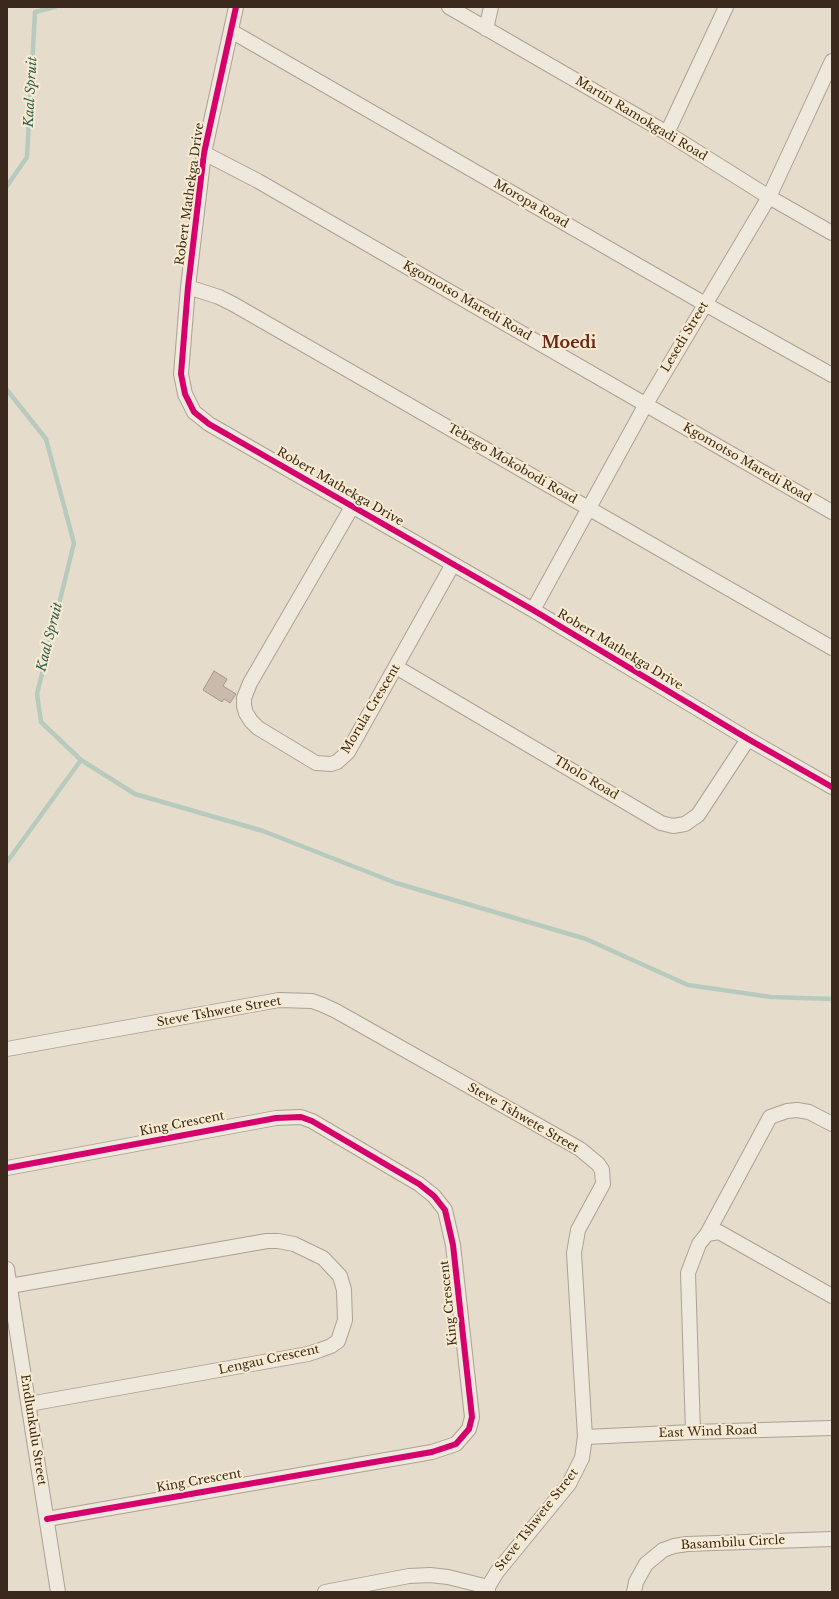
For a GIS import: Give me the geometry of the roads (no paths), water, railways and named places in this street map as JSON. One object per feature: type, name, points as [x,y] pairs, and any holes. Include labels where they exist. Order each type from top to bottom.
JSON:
[{"type":"street","name":"Robert Mathekga Drive","points":[[236,7],[204,153],[188,287],[181,374],[185,394],[194,412],[209,424],[533,610],[748,739],[832,787]]},
{"type":"street","name":"Martin Ramokgadi Road","points":[[449,7],[668,133],[769,196],[832,233]]},
{"type":"street","points":[[486,29],[491,7]]},
{"type":"street","points":[[668,133],[726,7]]},
{"type":"street","name":"Moropa Road","points":[[231,31],[705,304],[832,375]]},
{"type":"street","name":"Lesedi Street","points":[[533,610],[646,404],[769,196],[832,61]]},
{"type":"street","name":"Kgomotso Maredi Road","points":[[204,153],[258,181],[832,512]]},
{"type":"street","name":"Tebego Mokobodi Road","points":[[188,287],[219,297],[233,304],[832,648]]},
{"type":"street","name":"Morula Crescent","points":[[352,507],[250,683],[244,698],[244,706],[251,721],[258,728],[316,763],[331,764],[337,762],[348,752],[453,564]]},
{"type":"street","name":"Tholo Road","points":[[396,667],[661,823],[673,826],[685,824],[698,815],[748,739]]},
{"type":"street","name":"Steve Tshwete Street","points":[[7,1050],[279,1000],[312,1001],[336,1011],[580,1149],[598,1164],[602,1170],[603,1178],[600,1191],[578,1230],[574,1253],[585,1437],[582,1458],[575,1475],[497,1572],[488,1590]]},
{"type":"street","points":[[693,1432],[688,1273],[699,1244],[707,1234],[770,1117],[787,1111],[797,1110],[809,1112],[832,1124]]},
{"type":"street","name":"King Crescent","points":[[7,1168],[276,1118],[301,1117],[312,1121],[413,1180],[434,1196],[445,1210],[453,1245],[472,1417],[469,1429],[456,1444],[432,1452],[47,1519]]},
{"type":"street","points":[[707,1234],[719,1232],[832,1296]]},
{"type":"street","name":"Lengau Crescent","points":[[10,1286],[267,1241],[278,1241],[294,1244],[322,1258],[340,1276],[344,1290],[345,1320],[340,1336],[338,1341],[331,1346],[320,1350],[308,1354],[29,1404]]},
{"type":"street","name":"Endlunkulu Street","points":[[7,1269],[58,1592]]},
{"type":"street","name":"East Wind Road","points":[[585,1437],[832,1428]]},
{"type":"street","name":"Basambilu Circle","points":[[634,1592],[636,1582],[646,1564],[663,1550],[674,1546],[687,1544],[832,1539]]},
{"type":"street","points":[[324,1592],[409,1576],[430,1575],[448,1577],[488,1590]]},
{"type":"waterway","name":"Kaal Spruit","points":[[7,186],[27,157],[35,12],[55,7]]},
{"type":"waterway","name":"Kaal Spruit","points":[[7,390],[46,439],[74,543],[37,694],[41,722],[81,760],[7,862]]},
{"type":"waterway","points":[[81,760],[135,794],[263,831],[396,883],[586,939],[688,985],[771,997],[832,999]]},
{"type":"district","name":"Moedi","points":[[569,343]]}]
